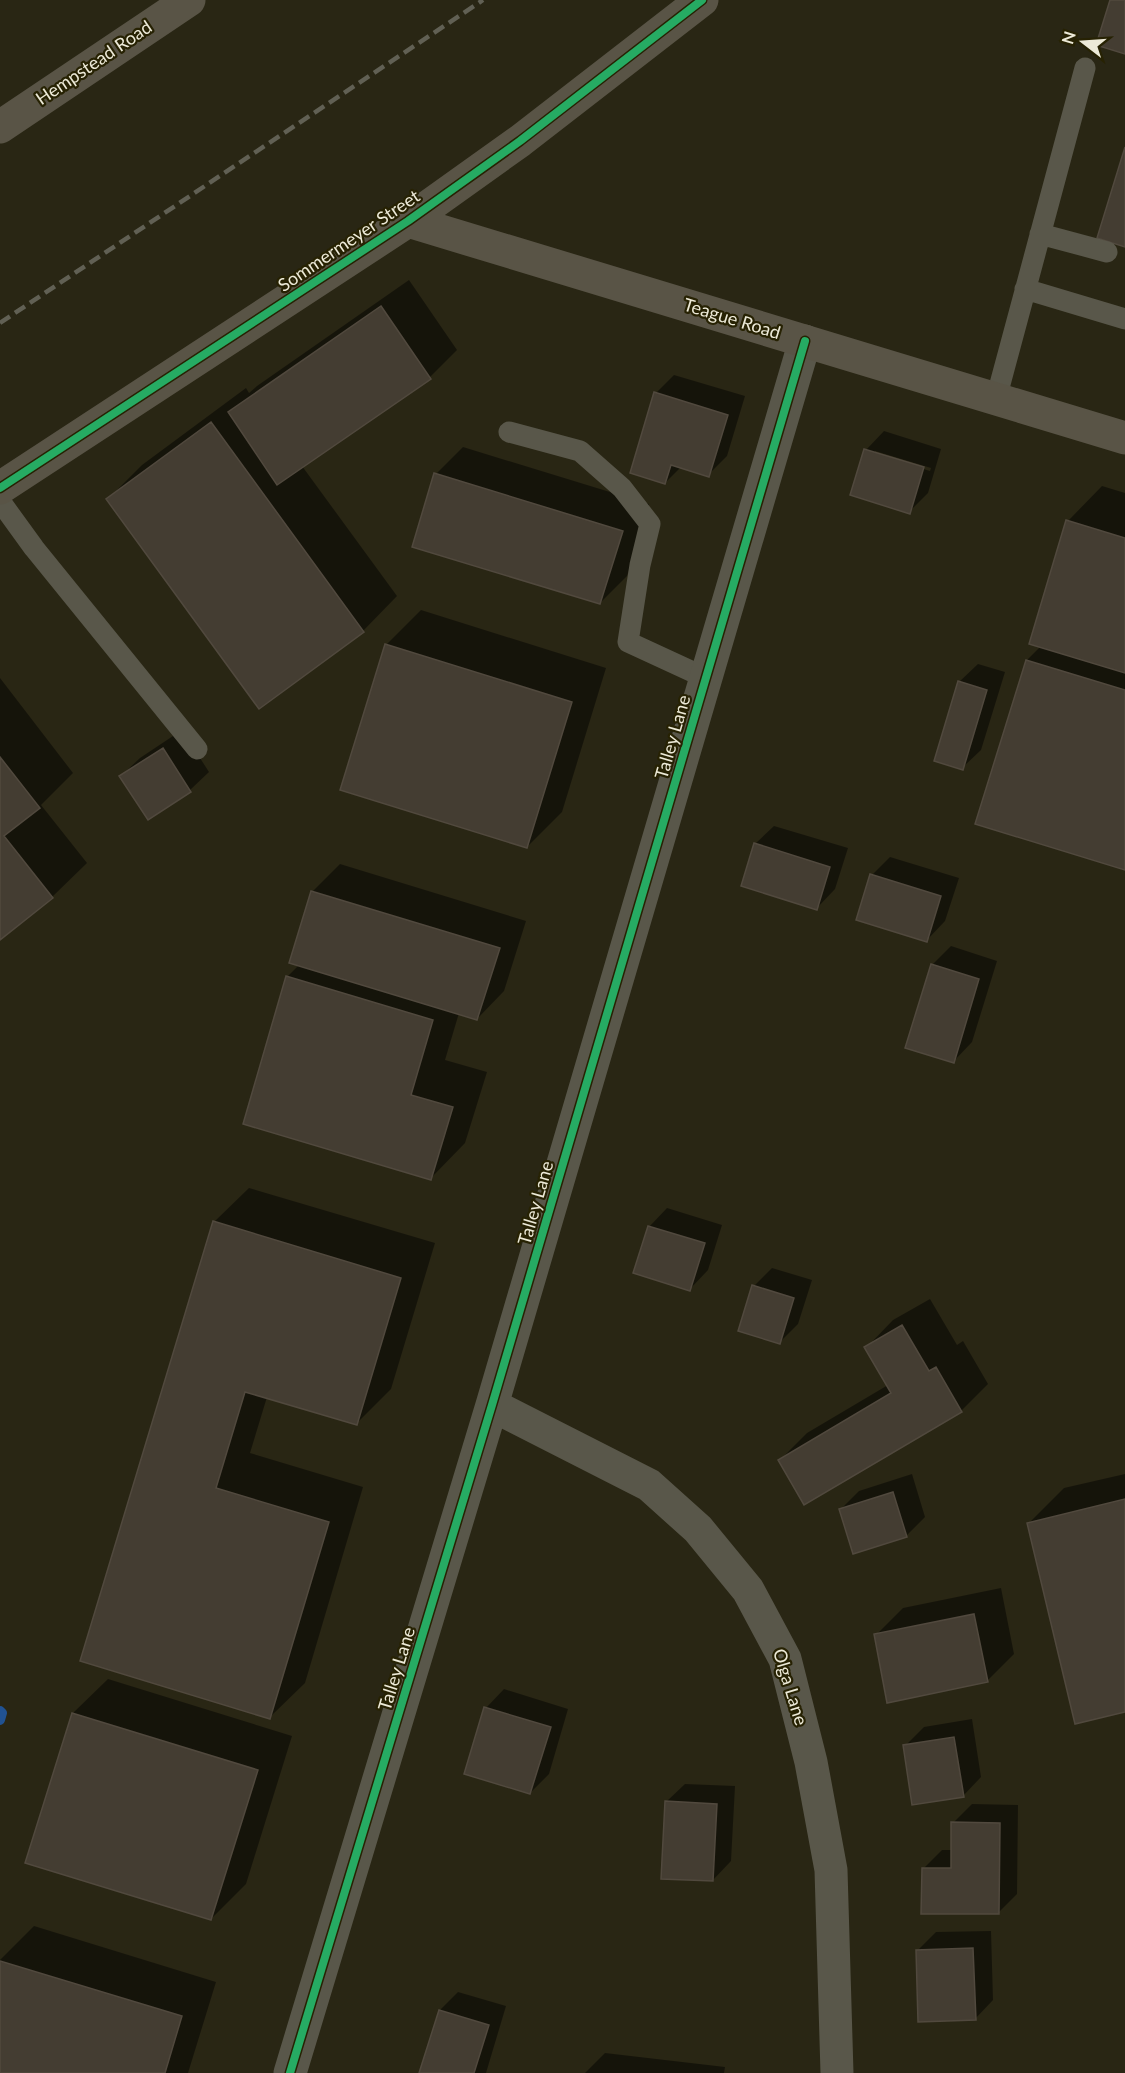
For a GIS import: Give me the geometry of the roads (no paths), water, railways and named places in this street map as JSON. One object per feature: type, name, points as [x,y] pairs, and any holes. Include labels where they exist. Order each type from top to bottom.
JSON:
[{"type":"street","name":"Hempstead Road","points":[[0,127],[189,0]]},
{"type":"street","name":"Sommermeyer Street","points":[[0,488],[408,220],[520,141],[702,0]]},
{"type":"street","name":"Teague Road","points":[[408,220],[1125,438]]},
{"type":"street","name":"Talley Lane","points":[[290,2073],[492,1405],[805,341]]},
{"type":"street","name":"Olga Lane","points":[[492,1405],[649,1485],[698,1529],[748,1590],[785,1659],[811,1762],[831,1870],[837,2073]]},
{"type":"lane","points":[[996,399],[1085,68]]},
{"type":"lane","points":[[1040,234],[1107,252]]},
{"type":"lane","points":[[1025,289],[1125,319]]},
{"type":"lane","points":[[509,432],[580,451],[622,488],[650,524],[640,565],[627,642],[706,678]]},
{"type":"lane","points":[[0,501],[34,548],[197,748]]},
{"type":"waterway","points":[[0,1711],[2,1713],[0,1720]]},
{"type":"railway","points":[[0,323],[483,0]]}]
